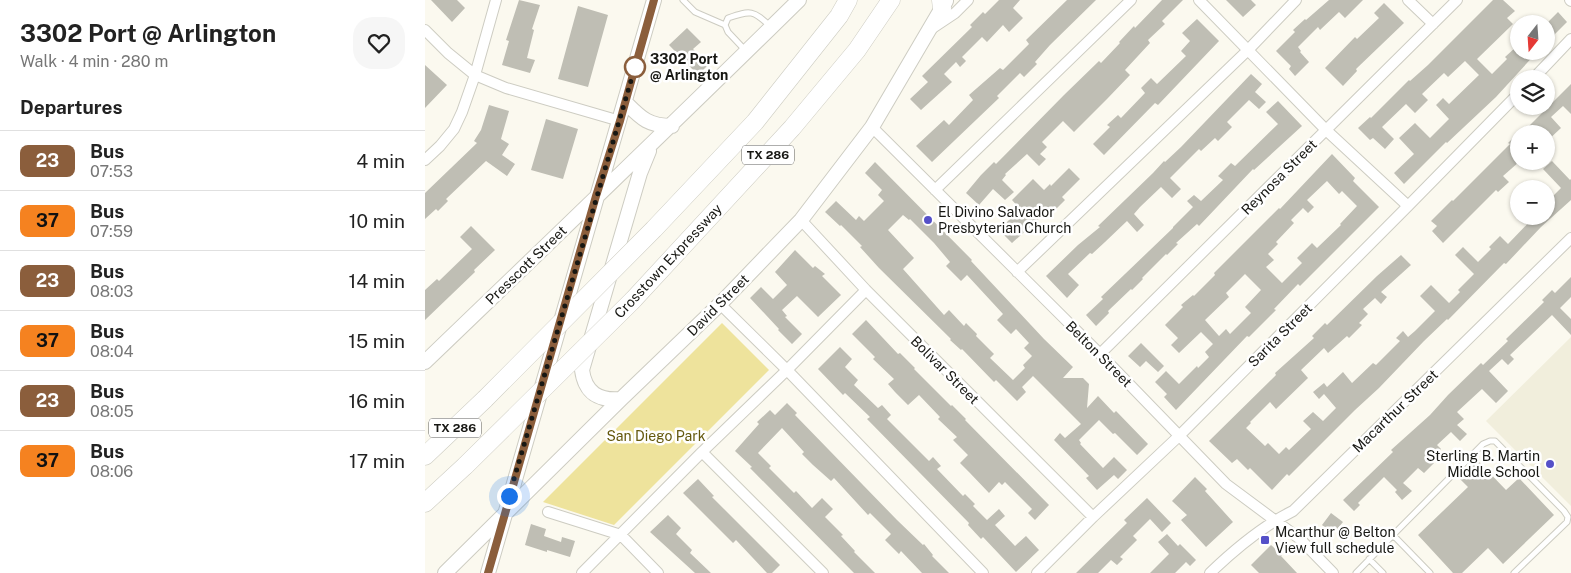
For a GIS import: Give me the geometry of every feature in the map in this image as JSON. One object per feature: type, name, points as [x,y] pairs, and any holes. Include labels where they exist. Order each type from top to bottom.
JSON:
[{"type":"highway","name":"TX 286","points":[[425,456],[485,399],[655,229],[755,122],[839,16],[848,0]]},
{"type":"highway","name":"Crosstown Expressway","points":[[425,503],[633,300],[792,128],[857,50],[891,0]]},
{"type":"main road","points":[[487,573],[654,0]]},
{"type":"main road","name":"Presscott Street","points":[[425,362],[596,196],[655,142],[799,0]]},
{"type":"main road","name":"David Street","points":[[445,573],[720,304],[801,220],[872,128],[930,30],[943,3]]},
{"type":"main road","points":[[625,102],[640,117],[653,125],[671,126]]},
{"type":"main road","points":[[621,399],[600,398],[590,390],[584,381],[582,370],[640,173],[646,156],[655,142]]},
{"type":"street","points":[[425,160],[454,129],[462,112],[475,75],[496,0]]},
{"type":"street","points":[[930,30],[955,13],[968,0]]},
{"type":"street","points":[[935,190],[1131,0]]},
{"type":"street","points":[[1199,0],[1249,49],[1326,130],[1408,206]]},
{"type":"street","points":[[1017,272],[1249,49],[1296,0]]},
{"type":"street","points":[[1408,0],[1433,24]]},
{"type":"street","name":"Reynosa Street","points":[[1100,354],[1457,0]]},
{"type":"street","points":[[425,30],[448,53],[475,75],[506,88],[620,121]]},
{"type":"street","points":[[1542,70],[1571,39]]},
{"type":"street","name":"Sarita Street","points":[[1037,573],[1179,436],[1510,102]]},
{"type":"street","name":"Belton Street","points":[[872,128],[1100,354],[1226,484],[1300,539],[1333,573]]},
{"type":"street","name":"Bolivar Street","points":[[801,220],[866,290],[1093,517]]},
{"type":"street","name":"Macarthur Street","points":[[1210,573],[1232,552],[1275,519],[1293,511],[1571,238]]},
{"type":"street","points":[[582,573],[866,290]]},
{"type":"street","points":[[720,304],[787,370],[983,573]]},
{"type":"street","points":[[702,452],[823,573]]},
{"type":"street","points":[[548,512],[621,535],[658,573]]},
{"type":"lane","points":[[684,1],[695,12],[725,25],[728,32],[747,52]]},
{"type":"lane","points":[[725,25],[728,18],[749,12],[759,16],[771,27]]},
{"type":"lane","points":[[1355,573],[1483,444],[1490,441],[1495,442],[1568,517],[1567,522],[1515,573]]},
{"type":"lane","points":[[1393,535],[1430,573]]},
{"type":"lane","points":[[1369,559],[1383,573]]},
{"type":"shaded area","name":"Sterling B. Martin Middle School","points":[[1571,337],[1571,506],[1486,421]]},
{"type":"green space","name":"San Diego Park","points":[[722,323],[769,370],[614,525],[543,502]]},
{"type":"building","points":[[431,0],[457,0],[465,8],[452,22]]},
{"type":"building","points":[[519,0],[540,5],[532,29],[534,30],[527,58],[535,60],[530,73],[502,65],[509,41],[506,40]]},
{"type":"building","points":[[999,0],[1020,0],[1013,8],[1023,18],[1009,32],[1003,25],[987,42],[982,37],[962,57],[966,61],[960,67],[956,62],[944,74],[952,82],[921,110],[910,99],[928,82],[922,76],[972,27],[970,25],[983,12],[985,14]]},
{"type":"building","points":[[1067,0],[1096,0],[1050,45],[1035,62],[1037,64],[1024,77],[1020,73],[997,96],[999,98],[932,162],[916,146],[944,120],[949,125],[973,100],[969,95],[1000,68],[1003,70],[1029,44],[1026,40]]},
{"type":"building","points":[[1162,0],[1183,0],[1162,21],[1165,24],[1148,40],[1150,43],[1125,70],[1130,75],[1074,132],[1063,121],[1042,142],[1047,147],[1040,154],[1046,159],[1039,166],[1027,154],[1005,174],[1002,180],[1014,192],[1005,200],[993,189],[979,205],[966,193],[994,162],[996,164],[1099,61],[1101,63],[1134,26],[1135,28]]},
{"type":"building","points":[[1226,0],[1251,0],[1256,5],[1243,17]]},
{"type":"building","points":[[1329,0],[1363,0],[1345,18],[1339,12],[1320,30],[1318,27],[1298,47],[1309,62],[1295,76],[1289,69],[1291,66],[1276,51],[1295,32],[1293,30]]},
{"type":"building","points":[[1493,0],[1503,0],[1515,11],[1507,18],[1510,21],[1510,27],[1477,59],[1492,74],[1507,59],[1505,57],[1510,52],[1510,60],[1530,60],[1521,70],[1510,70],[1510,82],[1496,97],[1446,142],[1404,184],[1394,173],[1414,154],[1399,138],[1415,123],[1430,138],[1449,119],[1436,105],[1443,98],[1449,104],[1479,75],[1465,61],[1448,77],[1444,73],[1422,94],[1428,100],[1415,113],[1406,104],[1382,127],[1394,139],[1385,149],[1373,138],[1370,140],[1358,128],[1371,118],[1409,80],[1428,65]]},
{"type":"building","points":[[1384,3],[1404,23],[1356,69],[1357,71],[1343,86],[1325,68],[1355,37],[1357,39],[1379,18],[1374,13]]},
{"type":"building","points":[[578,6],[608,15],[588,87],[558,79]]},
{"type":"building","points":[[1558,12],[1567,22],[1555,34],[1555,15]]},
{"type":"building","points":[[1197,19],[1219,41],[1158,105],[1155,103],[1104,155],[1093,144],[1110,127],[1107,125],[1118,115],[1121,118],[1145,93],[1141,88],[1151,78],[1157,84],[1186,56],[1181,51],[1190,41],[1182,33]]},
{"type":"building","points":[[687,28],[701,42],[693,49],[708,65],[698,75],[669,45]]},
{"type":"building","points":[[425,65],[447,85],[425,108]]},
{"type":"building","points":[[1251,74],[1262,84],[1255,92],[1266,102],[1259,109],[1249,100],[1227,122],[1232,127],[1218,141],[1215,138],[1201,151],[1199,149],[1170,178],[1181,189],[1172,198],[1161,187],[1140,207],[1134,214],[1144,225],[1137,232],[1127,221],[1068,274],[1079,285],[1067,298],[1046,276],[1100,227],[1098,226],[1164,161],[1181,147]]},
{"type":"building","points":[[1571,84],[1571,114],[1563,106],[1555,113],[1555,100]]},
{"type":"building","points":[[1278,101],[1302,126],[1253,169],[1199,226],[1197,224],[1176,243],[1178,244],[1108,311],[1109,313],[1096,326],[1086,315],[1103,299],[1101,297],[1193,207],[1187,201],[1194,195],[1201,201],[1223,180],[1218,176],[1231,163],[1235,166],[1278,124],[1266,112]]},
{"type":"building","points":[[489,105],[509,111],[501,139],[509,144],[502,155],[515,164],[507,176],[486,161],[446,199],[448,201],[438,211],[436,209],[425,219],[425,193],[477,143],[474,141],[481,130]]},
{"type":"building","points":[[1540,115],[1553,115],[1551,117],[1561,128],[1555,134],[1555,125],[1530,125]]},
{"type":"building","points":[[546,119],[578,129],[563,179],[531,170]]},
{"type":"building","points":[[1510,144],[1510,170],[1503,176],[1509,182],[1498,192],[1496,190],[1443,243],[1432,231],[1437,226],[1431,221]]},
{"type":"building","points":[[1332,154],[1355,178],[1353,181],[1379,207],[1300,286],[1298,284],[1274,309],[1276,310],[1249,337],[1247,336],[1176,410],[1164,397],[1167,394],[1155,382],[1166,371],[1179,384],[1209,357],[1205,352],[1213,344],[1201,332],[1179,353],[1171,345],[1178,338],[1165,325],[1183,307],[1181,305],[1194,296],[1215,275],[1214,273],[1280,209]],"holes":[[[1327,181],[1339,194],[1342,191],[1357,206],[1341,225],[1317,248],[1312,243],[1297,258],[1302,263],[1282,283],[1266,267],[1274,260],[1268,254],[1278,244],[1276,242],[1294,223],[1291,220],[1303,208],[1308,213],[1314,207],[1307,200]],[[1245,274],[1261,290],[1245,307],[1251,313],[1230,334],[1226,329],[1219,336],[1205,320],[1229,297],[1226,293]]]},
{"type":"building","points":[[875,162],[972,260],[1044,339],[1073,367],[1063,378],[1083,378],[1089,384],[1087,408],[1098,396],[1114,413],[1116,411],[1148,444],[1137,455],[1099,420],[1079,440],[1080,444],[1103,468],[1114,457],[1127,470],[1118,479],[1114,475],[1097,490],[1086,478],[1089,476],[1054,440],[1060,433],[1065,438],[1081,424],[1033,376],[1022,387],[1026,392],[1017,401],[996,380],[994,382],[879,268],[860,247],[862,246],[825,212],[836,201],[856,220],[859,216],[864,221],[884,201],[878,195],[882,190],[865,173]],"holes":[[[903,215],[934,243],[950,262],[946,266],[961,281],[967,275],[1003,314],[997,320],[1011,334],[1016,329],[1029,343],[1024,348],[1032,356],[1023,365],[1025,368],[1013,380],[990,358],[994,354],[976,336],[977,334],[966,323],[964,326],[949,310],[944,315],[903,269],[914,258],[888,230]]]},
{"type":"building","points":[[1555,164],[1571,179],[1571,200],[1555,214],[1555,194],[1561,188],[1544,170],[1555,170]]},
{"type":"building","points":[[1069,168],[1080,179],[1062,197],[1065,200],[1055,210],[1052,207],[1012,243],[999,230],[1020,209],[1012,200],[1033,179],[1044,190],[1050,184],[1051,186]]},
{"type":"building","points":[[1526,225],[1543,225],[1506,264],[1504,263],[1379,388],[1289,476],[1287,474],[1272,490],[1250,468],[1248,470],[1237,459],[1232,463],[1209,441],[1276,375],[1275,373],[1314,338],[1312,336],[1325,323],[1327,325],[1401,255],[1411,265],[1381,292],[1387,297],[1381,304],[1375,298],[1363,309],[1368,314],[1359,323],[1362,325],[1349,338],[1347,336],[1328,353],[1324,348],[1301,370],[1308,378],[1276,409],[1270,402],[1246,428],[1265,446],[1268,443],[1279,454],[1286,447],[1289,450],[1311,429],[1303,421],[1313,412],[1323,421],[1336,408],[1324,394],[1319,399],[1313,392],[1324,383],[1327,387],[1343,372],[1352,383],[1373,363],[1376,365],[1400,341],[1396,338],[1403,331],[1408,337],[1415,331],[1435,311],[1420,296],[1431,285],[1449,303],[1460,292],[1458,290],[1474,274],[1455,255],[1463,247],[1478,262],[1491,249],[1489,247],[1500,236],[1508,244]]},
{"type":"building","points":[[471,226],[495,250],[425,320],[425,290],[437,279],[439,281],[472,249],[460,237]]},
{"type":"building","points":[[795,250],[813,268],[815,266],[825,274],[822,276],[841,295],[818,317],[797,296],[782,310],[787,316],[785,317],[802,334],[792,344],[750,298],[761,287],[773,299],[787,285],[775,272]]},
{"type":"building","points":[[1571,277],[1571,297],[1560,308],[1571,319],[1571,335],[1552,315],[1510,355],[1514,359],[1508,365],[1502,359],[1489,371],[1508,391],[1496,403],[1482,389],[1457,412],[1464,419],[1457,425],[1467,434],[1460,441],[1451,432],[1437,445],[1441,449],[1431,459],[1434,463],[1424,473],[1418,468],[1403,483],[1412,491],[1402,500],[1395,492],[1397,490],[1384,477],[1358,503],[1360,505],[1354,511],[1343,500],[1393,452],[1391,450],[1430,415],[1481,363],[1483,365],[1508,341],[1506,339],[1544,302],[1542,300],[1552,290],[1555,293]]},
{"type":"building","points":[[866,320],[1049,505],[1035,520],[1028,513],[1032,509],[1005,482],[1002,485],[999,482],[989,493],[960,463],[968,455],[953,440],[957,437],[938,419],[940,417],[919,395],[908,405],[888,384],[894,379],[873,359],[875,357],[852,334]]},
{"type":"building","points":[[1141,343],[1164,366],[1158,372],[1146,361],[1140,367],[1128,356]]},
{"type":"building","points":[[840,347],[852,359],[845,367],[858,380],[854,385],[878,408],[882,405],[891,415],[887,419],[929,461],[933,457],[941,466],[937,469],[963,496],[965,494],[975,504],[973,506],[987,520],[999,509],[1005,516],[995,525],[1015,546],[1026,536],[1039,550],[1016,572],[983,537],[981,539],[968,525],[969,523],[867,419],[870,417],[845,393],[843,395],[818,369]]},
{"type":"building","points":[[787,403],[797,413],[795,415],[897,520],[924,544],[932,556],[949,573],[922,573],[901,551],[899,554],[885,540],[891,534],[870,513],[868,515],[834,478],[831,481],[813,465],[782,428],[758,453],[771,466],[769,468],[794,493],[796,491],[812,508],[822,498],[833,509],[825,517],[843,535],[841,536],[854,552],[875,573],[854,573],[750,468],[752,467],[735,451],[759,424],[757,422],[770,410],[775,415]]},
{"type":"building","points":[[1478,461],[1506,490],[1519,478],[1554,515],[1503,564],[1488,548],[1462,573],[1453,573],[1418,535],[1468,487],[1459,478]]},
{"type":"building","points":[[1195,477],[1233,522],[1206,547],[1181,520],[1187,515],[1172,501]]},
{"type":"building","points":[[698,479],[714,496],[712,497],[780,565],[772,573],[767,573],[736,540],[733,543],[683,493]]},
{"type":"building","points":[[1147,498],[1171,523],[1162,532],[1150,519],[1133,536],[1137,540],[1120,557],[1123,559],[1117,565],[1111,560],[1098,573],[1076,573],[1127,523],[1124,520]]},
{"type":"building","points":[[1331,513],[1343,522],[1333,534],[1322,525]]},
{"type":"building","points":[[668,515],[681,528],[676,534],[692,550],[690,553],[711,573],[695,573],[650,532]]},
{"type":"building","points":[[531,524],[546,529],[544,536],[561,542],[562,537],[575,541],[570,557],[525,545]]},
{"type":"building","points":[[1167,534],[1178,546],[1180,544],[1196,560],[1190,566],[1186,562],[1175,573],[1150,573],[1169,554],[1158,542]]},
{"type":"building","points":[[1271,545],[1297,573],[1259,573],[1251,565]]},
{"type":"bus line","name":"23","points":[[488,573],[654,0]]},
{"type":"place","name":"3302 Port @ Arlington","points":[[635,67]]},
{"type":"place","name":"El Divino Salvador Presbyterian Church","points":[[928,220]]},
{"type":"place","name":"Sterling B. Martin Middle School","points":[[1550,464]]},
{"type":"place","name":"Mcarthur @ Belton View full schedule","points":[[1265,540]]},
{"type":"route","points":[[509,496],[635,67]]}]
